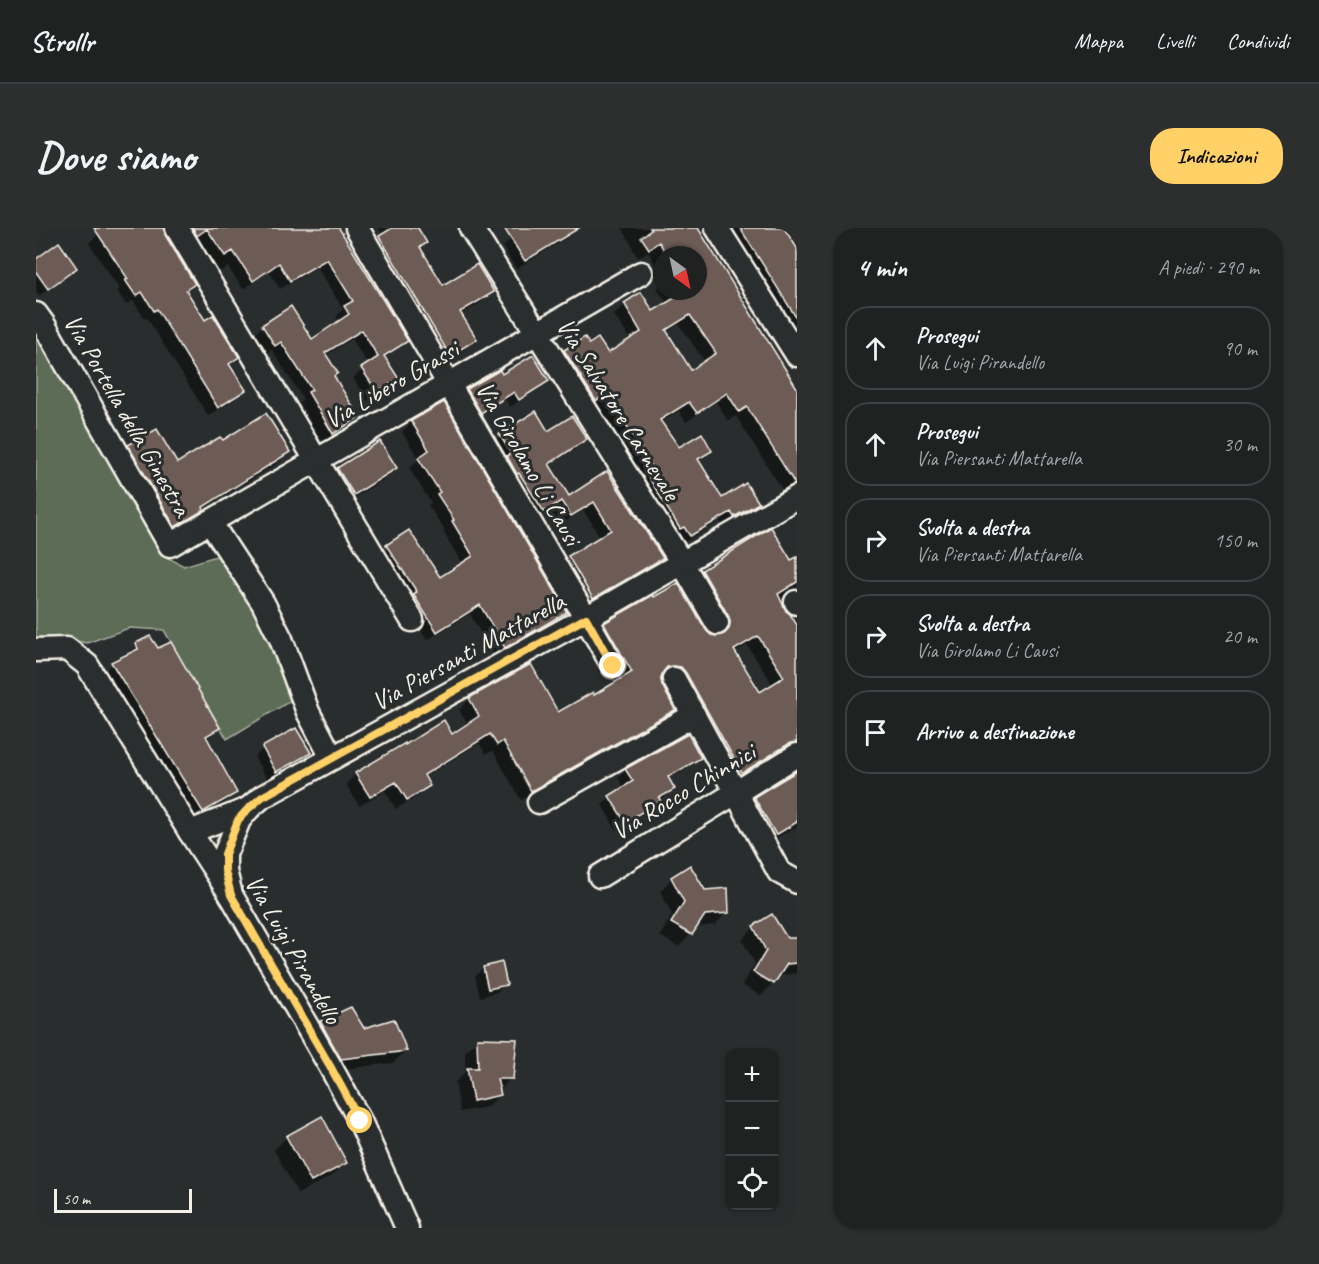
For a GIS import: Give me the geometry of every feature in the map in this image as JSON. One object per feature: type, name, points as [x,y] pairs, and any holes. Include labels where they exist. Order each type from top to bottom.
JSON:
[{"type":"street","points":[[177,228],[412,620]]},
{"type":"street","name":"Via Girolamo Li Causi","points":[[357,228],[613,666]]},
{"type":"street","name":"Via Salvatore Carnevale","points":[[471,228],[717,622]]},
{"type":"street","points":[[717,228],[797,354]]},
{"type":"street","name":"Via Libero Grassi","points":[[170,545],[641,273]]},
{"type":"street","name":"Via Portella della Ginestra","points":[[36,314],[170,545]]},
{"type":"street","name":"Via Piersanti Mattarella","points":[[231,895],[225,871],[225,854],[238,820],[262,797],[586,618],[797,497]]},
{"type":"street","points":[[210,522],[263,603],[281,639],[308,712],[332,758]]},
{"type":"street","name":"Via Luigi Pirandello","points":[[36,650],[67,649],[87,665],[231,895],[330,1066],[360,1121],[407,1228]]},
{"type":"street","points":[[674,679],[779,872],[797,882]]},
{"type":"street","points":[[539,802],[693,715]]},
{"type":"street","name":"Via Rocco Chinnici","points":[[600,876],[797,755]]},
{"type":"street","points":[[190,832],[248,809]]},
{"type":"green space","points":[[36,332],[76,396],[125,493],[162,555],[184,566],[216,556],[232,570],[272,639],[292,700],[227,739],[164,630],[129,628],[87,643],[58,638],[36,640]]},
{"type":"building","points":[[94,228],[164,228],[165,235],[195,284],[186,290],[205,320],[213,315],[239,357],[229,364],[246,390],[218,408],[157,309],[154,311],[142,292],[136,296],[125,280],[128,279]]},
{"type":"building","points":[[193,228],[339,228],[408,341],[384,356],[399,379],[377,392],[361,368],[378,357],[362,330],[325,353],[338,373],[334,376],[359,417],[333,434],[308,392],[312,390],[281,342],[275,346],[262,325],[291,306],[312,339],[349,314],[344,306],[353,301],[327,259],[290,281],[279,263],[253,281],[233,251],[225,256],[207,229],[197,236]]},
{"type":"building","points":[[392,228],[418,228],[427,243],[420,247],[443,285],[477,264],[494,292],[460,312],[477,339],[450,356],[379,236]]},
{"type":"building","points":[[504,228],[579,228],[525,261]]},
{"type":"building","points":[[650,228],[698,228],[797,388],[797,484],[747,407],[739,412],[727,393],[697,413],[689,402],[660,420],[679,447],[702,433],[712,451],[698,459],[722,498],[746,483],[759,503],[734,517],[731,512],[690,536],[684,527],[680,529],[643,468],[650,464],[607,393],[596,401],[564,350],[585,337],[589,344],[598,338],[608,353],[641,332],[624,303],[641,292],[653,311],[671,300],[707,300],[707,246],[661,246],[659,242],[649,249],[641,237],[651,230]],"holes":[[[690,315],[716,353],[691,370],[666,330]]]},
{"type":"building","points":[[740,228],[784,228],[797,248],[797,319]]},
{"type":"building","points":[[59,242],[77,268],[48,289],[36,272],[36,259]]},
{"type":"building","points":[[533,355],[549,381],[519,400],[514,392],[481,413],[467,389],[500,370],[502,374]]},
{"type":"building","points":[[444,402],[567,612],[505,648],[480,605],[437,632],[413,594],[417,592],[386,545],[409,530],[440,577],[473,556],[437,494],[440,492],[418,458],[429,450],[411,421]]},
{"type":"building","points":[[536,411],[548,431],[572,416],[587,439],[549,464],[569,496],[607,471],[663,558],[593,599],[568,556],[611,530],[594,502],[571,516],[561,501],[544,512],[519,473],[517,474],[507,456],[511,453],[499,434]]},
{"type":"building","points":[[266,413],[290,452],[175,527],[128,445],[157,429],[177,463],[220,437],[223,440]]},
{"type":"building","points":[[380,441],[397,468],[354,495],[337,468]]},
{"type":"building","points":[[771,527],[791,560],[797,557],[797,582],[778,594],[786,611],[797,625],[797,742],[790,743],[742,773],[686,673],[681,667],[674,666],[667,667],[661,679],[675,710],[531,791],[503,741],[497,745],[490,734],[424,775],[430,786],[407,800],[396,782],[370,797],[355,773],[444,720],[452,734],[479,716],[469,698],[531,664],[558,712],[593,692],[594,695],[632,672],[604,623],[678,583],[706,630],[711,635],[724,634],[729,629],[729,617],[702,570]],"holes":[[[758,636],[784,677],[760,692],[734,650]]]},
{"type":"building","points":[[150,636],[158,648],[171,642],[220,728],[206,736],[237,793],[203,812],[111,662],[138,649],[136,643]]},
{"type":"building","points":[[296,728],[311,753],[276,772],[262,747]]},
{"type":"building","points":[[688,734],[701,758],[668,777],[675,789],[659,798],[661,801],[625,822],[609,796],[633,781],[625,769]]},
{"type":"building","points":[[797,771],[797,822],[776,835],[754,797]]},
{"type":"building","points":[[690,865],[705,890],[728,888],[729,913],[705,915],[692,935],[671,923],[684,902],[671,877]]},
{"type":"building","points":[[772,914],[787,938],[797,938],[797,963],[787,964],[774,984],[753,972],[766,951],[753,926]]},
{"type":"building","points":[[502,962],[507,985],[488,989],[483,967]]},
{"type":"building","points":[[351,1007],[364,1028],[394,1019],[407,1051],[341,1059],[320,1021]]},
{"type":"building","points":[[477,1038],[517,1039],[513,1079],[497,1079],[501,1095],[473,1101],[467,1068],[478,1068]]},
{"type":"building","points":[[322,1116],[347,1163],[311,1182],[286,1136]]},
{"type":"route","points":[[360,1121],[231,895],[225,871],[225,854],[238,820],[262,797],[586,618],[613,666]]}]
